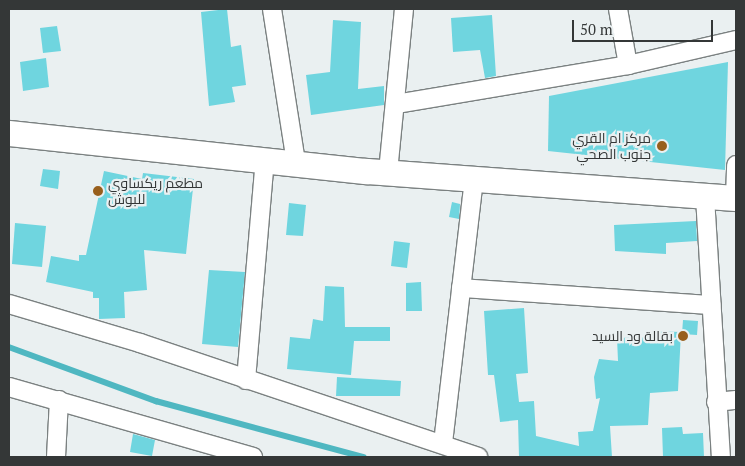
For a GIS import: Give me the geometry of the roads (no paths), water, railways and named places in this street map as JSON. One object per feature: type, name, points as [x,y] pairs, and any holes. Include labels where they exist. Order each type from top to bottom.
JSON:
[{"type":"street","points":[[272,9],[296,163]]},
{"type":"street","points":[[388,172],[404,9]]},
{"type":"street","points":[[618,9],[628,65]]},
{"type":"street","points":[[396,104],[628,65],[736,40]]},
{"type":"street","points":[[9,133],[388,172],[705,197],[736,198],[736,165]]},
{"type":"street","points":[[246,380],[265,160]]},
{"type":"street","points":[[443,443],[474,179]]},
{"type":"street","points":[[705,197],[716,402],[721,457]]},
{"type":"street","points":[[461,288],[711,305]]},
{"type":"street","points":[[9,304],[443,443],[478,457]]},
{"type":"street","points":[[9,387],[59,400],[243,456]]},
{"type":"street","points":[[56,457],[59,400]]},
{"type":"street","points":[[716,402],[736,400]]},
{"type":"waterway","points":[[9,347],[156,401],[364,457]]},
{"type":"place","name":"مركز ام القري جنوب الصحي","points":[[662,146]]},
{"type":"place","name":"مطعم ريكساوي للبوش","points":[[98,191]]},
{"type":"place","name":"بقالة ود السيد","points":[[683,336]]}]
